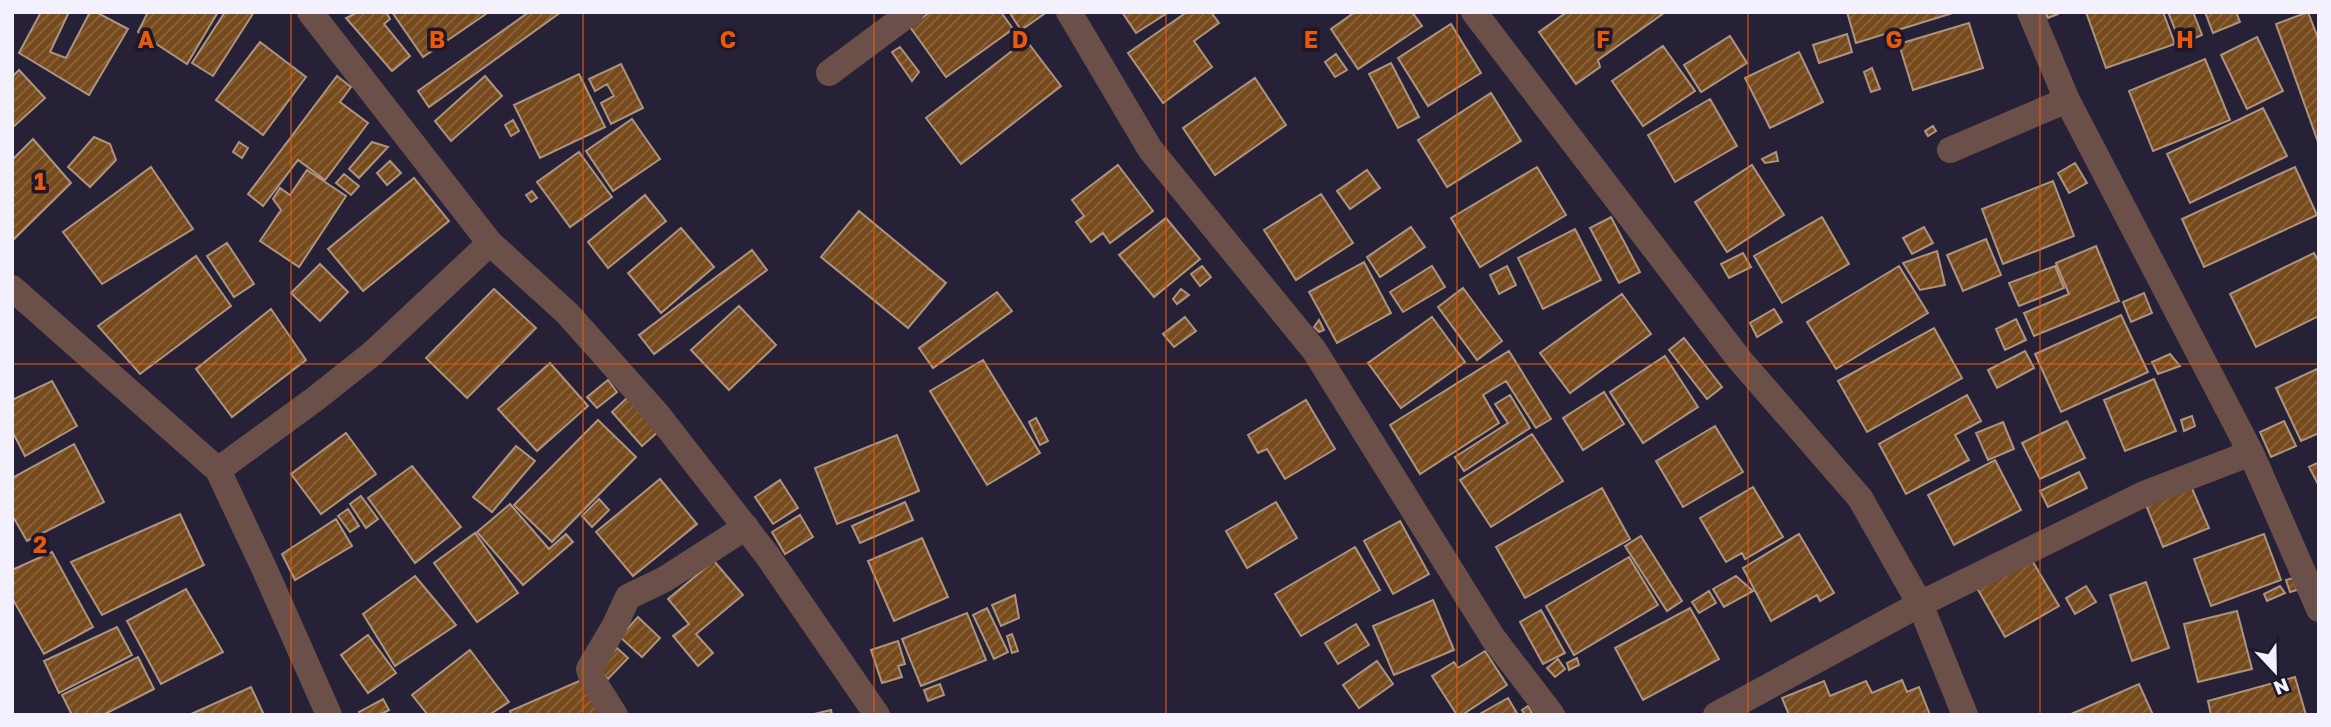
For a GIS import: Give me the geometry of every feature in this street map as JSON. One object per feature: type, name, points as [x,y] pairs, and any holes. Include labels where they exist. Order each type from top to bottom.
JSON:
[{"type":"street","points":[[310,12],[490,243],[567,313],[658,415],[768,555],[877,715]]},
{"type":"street","points":[[829,73],[911,12]]},
{"type":"street","points":[[1069,12],[1150,149],[1314,349],[1493,638],[1552,715]]},
{"type":"street","points":[[1474,12],[1739,359],[1860,498],[1920,604],[1965,715]]},
{"type":"street","points":[[2030,12],[2067,100],[2251,453],[2319,609]]},
{"type":"street","points":[[1950,150],[2067,100]]},
{"type":"street","points":[[218,470],[373,353],[490,243]]},
{"type":"street","points":[[12,288],[218,470],[329,715]]},
{"type":"street","points":[[1716,715],[1920,604],[2144,494],[2251,453]]},
{"type":"street","points":[[615,715],[592,679],[589,669],[628,597],[665,579],[746,527]]},
{"type":"building","points":[[41,12],[69,12],[50,52],[66,58],[90,12],[96,12],[128,29],[89,95],[19,53]]},
{"type":"building","points":[[148,12],[218,12],[187,64],[138,32]]},
{"type":"building","points":[[225,12],[254,12],[213,76],[192,63]]},
{"type":"building","points":[[358,12],[386,12],[390,19],[384,24],[410,56],[392,71],[346,18]]},
{"type":"building","points":[[392,12],[485,12],[486,14],[423,57]]},
{"type":"building","points":[[529,12],[561,12],[429,107],[418,91]]},
{"type":"building","points":[[930,12],[1001,12],[1013,29],[946,77],[910,27]]},
{"type":"building","points":[[1014,12],[1044,14],[1021,30],[1011,15]]},
{"type":"building","points":[[1122,12],[1169,12],[1136,33]]},
{"type":"building","points":[[1187,12],[1211,12],[1219,23],[1194,41],[1212,67],[1163,103],[1128,53]]},
{"type":"building","points":[[1355,12],[1412,12],[1422,26],[1358,69],[1331,29]]},
{"type":"building","points":[[1567,12],[1664,13],[1598,60],[1600,67],[1576,84],[1539,32]]},
{"type":"building","points":[[1847,12],[1956,12],[1856,43]]},
{"type":"building","points":[[2045,12],[2058,12],[2058,14],[2048,18]]},
{"type":"building","points":[[2086,12],[2163,12],[2175,44],[2106,68]]},
{"type":"building","points":[[2168,12],[2193,12],[2202,35],[2181,44]]},
{"type":"building","points":[[2205,12],[2236,12],[2240,22],[2213,33]]},
{"type":"building","points":[[2308,12],[2319,41],[2319,145],[2276,24]]},
{"type":"building","points":[[1969,23],[1983,68],[1913,90],[1899,44]]},
{"type":"building","points":[[1451,24],[1481,73],[1428,106],[1398,58]]},
{"type":"building","points":[[1847,34],[1852,52],[1819,63],[1813,45]]},
{"type":"building","points":[[1730,36],[1747,63],[1701,92],[1684,65]]},
{"type":"building","points":[[2257,37],[2283,91],[2247,109],[2221,55]]},
{"type":"building","points":[[1026,40],[1061,86],[961,164],[926,118]]},
{"type":"building","points":[[260,42],[306,77],[263,135],[216,100]]},
{"type":"building","points":[[1663,46],[1695,91],[1643,126],[1612,81]]},
{"type":"building","points":[[900,47],[919,72],[912,81],[892,52]]},
{"type":"building","points":[[1799,52],[1823,102],[1770,128],[1745,78]]},
{"type":"building","points":[[1336,54],[1347,70],[1335,77],[1325,62]]},
{"type":"building","points":[[2205,59],[2230,120],[2153,151],[2129,91]]},
{"type":"building","points":[[1391,63],[1419,117],[1398,128],[1369,74]]},
{"type":"building","points":[[621,64],[643,108],[611,124],[601,103],[614,96],[607,84],[595,91],[589,79]]},
{"type":"building","points":[[1872,68],[1880,89],[1871,92],[1864,72]]},
{"type":"building","points":[[19,70],[45,98],[12,128],[12,77]]},
{"type":"building","points":[[579,74],[605,127],[540,158],[514,105]]},
{"type":"building","points":[[337,76],[351,87],[340,102],[368,123],[325,180],[298,160],[263,206],[248,194]]},
{"type":"building","points":[[485,76],[502,96],[451,141],[435,121]]},
{"type":"building","points":[[1255,78],[1286,125],[1215,175],[1183,128]]},
{"type":"building","points":[[1491,93],[1521,141],[1447,187],[1418,140]]},
{"type":"building","points":[[1710,99],[1737,146],[1675,182],[1648,135]]},
{"type":"building","points":[[2263,108],[2287,156],[2190,203],[2167,154]]},
{"type":"building","points":[[632,119],[660,159],[613,191],[586,151]]},
{"type":"building","points":[[513,120],[519,131],[511,136],[505,125]]},
{"type":"building","points":[[1933,126],[1936,131],[1928,136],[1925,131]]},
{"type":"building","points":[[94,137],[110,144],[116,160],[90,187],[68,167]]},
{"type":"building","points":[[33,139],[71,183],[12,241],[12,160]]},
{"type":"building","points":[[239,142],[248,148],[242,158],[233,152]]},
{"type":"building","points":[[372,142],[388,147],[359,178],[349,169]]},
{"type":"building","points":[[579,152],[612,197],[570,227],[537,182]]},
{"type":"building","points":[[1776,152],[1778,161],[1765,163],[1762,159]]},
{"type":"building","points":[[390,161],[401,173],[387,185],[377,173]]},
{"type":"building","points":[[2075,163],[2087,183],[2069,193],[2058,173]]},
{"type":"building","points":[[1118,165],[1153,211],[1110,243],[1103,233],[1091,242],[1076,222],[1084,216],[1072,200]]},
{"type":"building","points":[[1752,165],[1784,215],[1727,252],[1695,202]]},
{"type":"building","points":[[151,167],[193,229],[102,284],[63,232]]},
{"type":"building","points":[[1537,167],[1566,215],[1480,267],[1451,218]]},
{"type":"building","points":[[2295,167],[2317,215],[2204,267],[2182,219]]},
{"type":"building","points":[[307,170],[346,196],[299,267],[260,241],[281,210],[273,199],[280,188],[290,195]]},
{"type":"building","points":[[1367,170],[1380,188],[1350,209],[1337,191]]},
{"type":"building","points":[[344,174],[359,186],[351,195],[336,183]]},
{"type":"building","points":[[414,178],[449,221],[363,291],[328,249]]},
{"type":"building","points":[[2053,181],[2074,236],[2003,264],[1982,209]]},
{"type":"building","points":[[532,191],[537,198],[531,202],[526,195]]},
{"type":"building","points":[[1321,194],[1353,243],[1296,280],[1264,230]]},
{"type":"building","points":[[645,195],[666,221],[608,268],[588,242]]},
{"type":"building","points":[[859,211],[946,283],[908,328],[821,257]]},
{"type":"building","points":[[1611,217],[1640,272],[1619,283],[1590,228]]},
{"type":"building","points":[[1822,217],[1849,264],[1782,303],[1754,256]]},
{"type":"building","points":[[1166,218],[1200,259],[1154,297],[1119,255]]},
{"type":"building","points":[[1411,227],[1425,247],[1380,277],[1367,257]]},
{"type":"building","points":[[1924,227],[1933,243],[1912,254],[1903,238]]},
{"type":"building","points":[[681,228],[714,267],[661,313],[628,273]]},
{"type":"building","points":[[1575,229],[1601,280],[1543,309],[1518,258]]},
{"type":"building","points":[[1986,239],[2001,275],[1963,291],[1947,255]]},
{"type":"building","points":[[227,243],[254,284],[234,297],[207,256]]},
{"type":"building","points":[[2096,246],[2119,301],[2034,336],[2024,313],[2069,294],[2056,263]]},
{"type":"building","points":[[752,250],[767,270],[654,354],[639,335]]},
{"type":"building","points":[[1937,251],[1945,285],[1920,290],[1903,263]]},
{"type":"building","points":[[1743,253],[1751,267],[1729,278],[1721,264]]},
{"type":"building","points":[[2314,253],[2319,262],[2319,316],[2256,347],[2230,294]]},
{"type":"building","points":[[196,256],[231,306],[140,374],[98,326]]},
{"type":"building","points":[[1364,262],[1391,313],[1337,343],[1309,292]]},
{"type":"building","points":[[320,264],[348,292],[320,321],[291,293]]},
{"type":"building","points":[[1202,266],[1211,277],[1200,286],[1191,274]]},
{"type":"building","points":[[1432,266],[1445,287],[1403,312],[1390,292]]},
{"type":"building","points":[[1507,266],[1516,285],[1499,294],[1490,275]]},
{"type":"building","points":[[1899,266],[1928,313],[1836,369],[1807,322]]},
{"type":"building","points":[[2055,266],[2064,288],[2019,306],[2009,283]]},
{"type":"building","points":[[1463,288],[1502,341],[1477,360],[1438,307]]},
{"type":"building","points":[[494,289],[536,328],[467,398],[426,358]]},
{"type":"building","points":[[1181,289],[1189,295],[1177,304],[1173,299]]},
{"type":"building","points":[[997,292],[1012,311],[933,368],[919,348]]},
{"type":"building","points":[[2144,293],[2152,313],[2131,322],[2123,302]]},
{"type":"building","points":[[1622,294],[1651,334],[1570,393],[1540,353]]},
{"type":"building","points":[[739,306],[776,345],[729,390],[691,350]]},
{"type":"building","points":[[271,309],[306,360],[232,417],[196,369]]},
{"type":"building","points":[[1774,309],[1782,322],[1757,337],[1750,323]]},
{"type":"building","points":[[2121,315],[2148,372],[2061,412],[2035,354]]},
{"type":"building","points":[[1185,317],[1196,331],[1174,347],[1163,334]]},
{"type":"building","points":[[1432,317],[1465,362],[1401,408],[1368,363]]},
{"type":"building","points":[[2016,319],[2026,340],[2005,350],[1996,329]]},
{"type":"building","points":[[1319,320],[1324,330],[1319,332],[1314,327]]},
{"type":"building","points":[[1934,328],[1962,378],[1867,432],[1838,381]]},
{"type":"building","points":[[1684,338],[1722,387],[1707,399],[1669,350]]},
{"type":"building","points":[[1509,351],[1551,419],[1536,428],[1506,381],[1483,395],[1499,423],[1420,474],[1390,425]]},
{"type":"building","points":[[2025,351],[2034,368],[1997,388],[1988,370]]},
{"type":"building","points":[[2170,354],[2180,366],[2158,374],[2152,362]]},
{"type":"building","points":[[1665,356],[1698,407],[1643,443],[1610,392]]},
{"type":"building","points":[[983,360],[1040,453],[987,485],[930,391]]},
{"type":"building","points":[[550,363],[588,406],[537,451],[498,409]]},
{"type":"building","points":[[2319,368],[2319,433],[2301,441],[2276,388]]},
{"type":"building","points":[[2154,379],[2176,431],[2125,451],[2104,400]]},
{"type":"building","points":[[608,380],[617,392],[597,408],[587,397]]},
{"type":"building","points":[[52,381],[77,426],[25,456],[12,431],[12,400]]},
{"type":"building","points":[[1604,392],[1624,424],[1583,450],[1563,418]]},
{"type":"building","points":[[1510,395],[1530,428],[1464,471],[1455,457],[1508,423],[1495,404]]},
{"type":"building","points":[[1967,395],[1981,421],[1955,435],[1969,460],[1906,494],[1879,444]]},
{"type":"building","points":[[628,397],[659,431],[642,446],[612,412]]},
{"type":"building","points":[[1306,400],[1335,449],[1285,479],[1267,449],[1258,453],[1248,435]]},
{"type":"building","points":[[2192,416],[2195,426],[2184,431],[2181,420]]},
{"type":"building","points":[[1036,418],[1048,441],[1040,445],[1029,422]]},
{"type":"building","points":[[598,420],[636,457],[552,542],[514,505]]},
{"type":"building","points":[[2067,421],[2085,458],[2040,479],[2022,443]]},
{"type":"building","points":[[2284,421],[2296,446],[2271,457],[2260,432]]},
{"type":"building","points":[[2003,422],[2014,449],[1988,460],[1976,433]]},
{"type":"building","points":[[1715,426],[1743,472],[1683,507],[1656,461]]},
{"type":"building","points":[[346,433],[376,474],[321,514],[291,474]]},
{"type":"building","points":[[1532,434],[1563,481],[1491,527],[1460,480]]},
{"type":"building","points":[[897,435],[919,491],[837,524],[815,468]]},
{"type":"building","points":[[74,444],[104,502],[27,541],[12,515],[12,478]]},
{"type":"building","points":[[516,446],[535,461],[492,512],[473,497]]},
{"type":"building","points":[[1995,460],[2021,510],[1954,545],[1928,495]]},
{"type":"building","points":[[2319,462],[2319,486],[2309,467]]},
{"type":"building","points":[[412,466],[461,527],[415,563],[368,498]]},
{"type":"building","points":[[2079,472],[2087,488],[2048,507],[2040,491]]},
{"type":"building","points":[[660,479],[697,524],[633,576],[596,532]]},
{"type":"building","points":[[780,480],[798,508],[773,524],[755,497]]},
{"type":"building","points":[[2191,486],[2209,528],[2163,547],[2146,505]]},
{"type":"building","points":[[1753,487],[1783,537],[1745,559],[1742,553],[1726,562],[1700,518]]},
{"type":"building","points":[[1602,488],[1630,539],[1525,598],[1496,547]]},
{"type":"building","points":[[361,496],[378,519],[366,528],[350,504]]},
{"type":"building","points":[[599,499],[609,510],[592,527],[582,516]]},
{"type":"building","points":[[905,502],[913,520],[860,543],[852,526]]},
{"type":"building","points":[[1276,502],[1297,538],[1247,568],[1226,531]]},
{"type":"building","points":[[510,504],[549,549],[566,534],[573,542],[523,585],[477,532]]},
{"type":"building","points":[[348,509],[359,526],[350,532],[338,516]]},
{"type":"building","points":[[180,514],[204,565],[102,615],[71,562]]},
{"type":"building","points":[[800,515],[813,537],[785,554],[772,532]]},
{"type":"building","points":[[336,519],[352,546],[295,580],[282,554]]},
{"type":"building","points":[[1400,521],[1429,574],[1393,594],[1364,541]]},
{"type":"building","points":[[475,533],[518,593],[477,622],[434,563]]},
{"type":"building","points":[[1799,534],[1834,593],[1820,601],[1817,595],[1771,621],[1743,568]]},
{"type":"building","points":[[2264,534],[2281,580],[2211,606],[2194,559]]},
{"type":"building","points":[[1641,536],[1682,601],[1667,611],[1625,546]]},
{"type":"building","points":[[922,538],[948,597],[894,621],[868,561]]},
{"type":"building","points":[[1355,547],[1380,590],[1301,636],[1275,594]]},
{"type":"building","points":[[52,552],[93,627],[44,654],[12,598],[12,570]]},
{"type":"building","points":[[1629,557],[1658,605],[1574,655],[1546,606]]},
{"type":"building","points":[[2030,557],[2059,606],[2005,637],[1977,588]]},
{"type":"building","points":[[714,561],[743,595],[696,634],[713,653],[698,666],[673,636],[689,624],[668,599]]},
{"type":"building","points":[[415,576],[456,625],[395,666],[363,614]]},
{"type":"building","points":[[1736,576],[1753,591],[1724,607],[1713,589]]},
{"type":"building","points":[[2293,578],[2297,590],[2290,592],[2286,580]]},
{"type":"building","points":[[2146,582],[2169,648],[2132,661],[2110,595]]},
{"type":"building","points":[[2086,586],[2096,602],[2075,614],[2066,598]]},
{"type":"building","points":[[2280,586],[2285,593],[2267,601],[2264,594]]},
{"type":"building","points":[[186,589],[223,652],[161,684],[127,621]]},
{"type":"building","points":[[1709,591],[1716,603],[1699,613],[1692,602]]},
{"type":"building","points":[[1015,595],[1019,618],[1001,626],[992,605]]},
{"type":"building","points":[[1433,600],[1454,650],[1394,675],[1373,626]]},
{"type":"building","points":[[987,608],[1008,652],[994,659],[973,615]]},
{"type":"building","points":[[1690,608],[1719,659],[1643,700],[1615,648]]},
{"type":"building","points":[[1541,610],[1565,653],[1543,664],[1520,622]]},
{"type":"building","points":[[2237,611],[2252,669],[2198,682],[2184,624]]},
{"type":"building","points":[[967,613],[986,660],[921,686],[902,639]]},
{"type":"building","points":[[638,617],[660,638],[642,657],[620,637]]},
{"type":"building","points":[[1356,624],[1369,645],[1338,664],[1325,643]]},
{"type":"building","points":[[117,627],[132,655],[59,693],[44,661]]},
{"type":"building","points":[[1012,634],[1018,651],[1012,653],[1007,636]]},
{"type":"building","points":[[368,635],[396,673],[368,693],[341,655]]},
{"type":"building","points":[[898,641],[905,664],[898,666],[902,677],[882,683],[871,650]]},
{"type":"building","points":[[617,648],[628,658],[608,679],[597,670]]},
{"type":"building","points":[[470,650],[509,702],[489,715],[428,715],[412,695]]},
{"type":"building","points":[[1485,651],[1507,685],[1462,715],[1457,715],[1432,676],[1454,662],[1458,668]]},
{"type":"building","points":[[138,657],[154,689],[103,715],[72,715],[62,695]]},
{"type":"building","points":[[1577,658],[1579,665],[1569,670],[1567,663]]},
{"type":"building","points":[[1558,659],[1565,669],[1555,677],[1547,668]]},
{"type":"building","points":[[1377,661],[1393,684],[1359,708],[1343,685]]},
{"type":"building","points":[[2295,677],[2306,715],[2211,715],[2208,701]]},
{"type":"building","points":[[586,678],[602,715],[511,715],[510,711]]},
{"type":"building","points":[[1902,680],[1907,692],[1919,687],[1930,715],[1789,715],[1782,698],[1824,681],[1830,696],[1866,681],[1872,693]]},
{"type":"building","points":[[940,684],[944,695],[928,701],[924,690]]},
{"type":"building","points":[[2139,684],[2153,715],[2069,715]]},
{"type":"building","points":[[251,687],[264,715],[189,715]]},
{"type":"building","points":[[1508,698],[1518,715],[1478,715]]},
{"type":"building","points":[[383,699],[389,710],[379,715],[361,715],[359,712]]},
{"type":"building","points":[[1528,706],[1532,713],[1525,715],[1522,710]]},
{"type":"building","points":[[831,710],[832,715],[810,715]]}]
